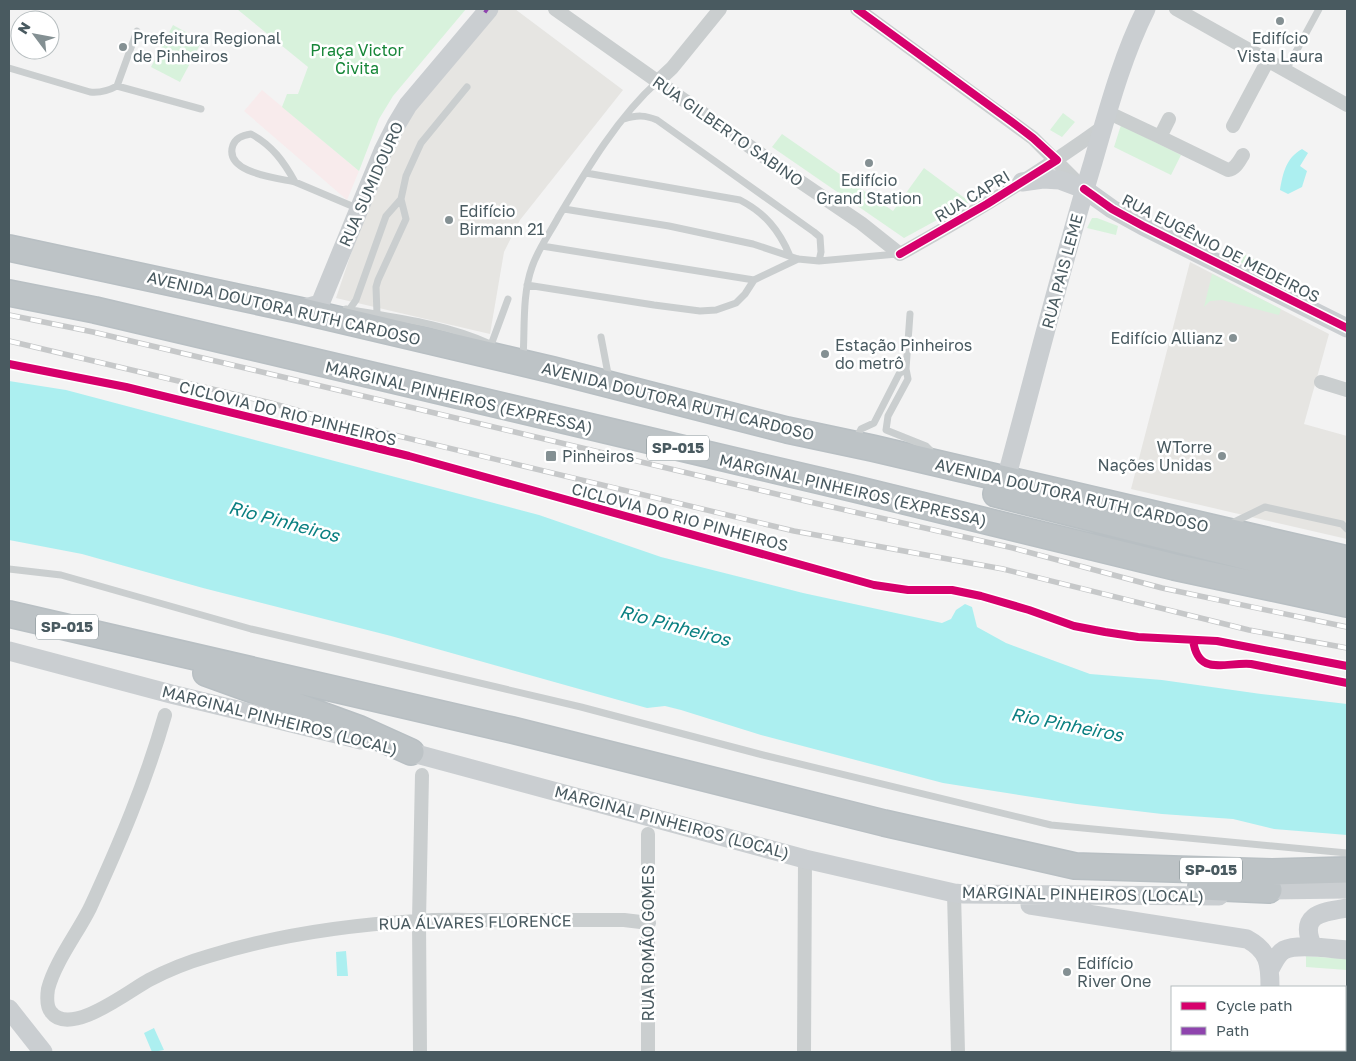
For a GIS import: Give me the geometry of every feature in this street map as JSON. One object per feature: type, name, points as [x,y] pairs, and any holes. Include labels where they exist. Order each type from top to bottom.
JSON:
[{"type":"highway","name":"AVENIDA DOUTORA RUTH CARDOSO","points":[[9,248],[320,307],[610,384],[816,436],[1347,559]]},
{"type":"highway","name":"MARGINAL PINHEIROS (EXPRESSA)","points":[[9,293],[95,310],[1174,567],[1347,604]]},
{"type":"highway","points":[[816,436],[824,444],[841,452],[883,466],[1347,582]]},
{"type":"highway","name":"SP-015","points":[[9,614],[512,730],[884,823],[1075,866],[1272,872],[1347,870]]},
{"type":"highway","points":[[125,641],[171,660],[360,729],[411,752]]},
{"type":"highway","points":[[1075,866],[1133,879],[1172,884],[1269,890]]},
{"type":"main road","name":"RUA SUMIDOURO","points":[[320,307],[389,137],[408,105],[487,9]]},
{"type":"main road","name":"RUA PAIS LEME","points":[[1006,479],[1105,119],[1122,68],[1146,9]]},
{"type":"main road","points":[[1022,182],[1043,179],[1060,180],[1084,190]]},
{"type":"main road","name":"RUA EUGÊNIO DE MEDEIROS","points":[[1084,190],[1104,204],[1143,226],[1347,328]]},
{"type":"main road","name":"MARGINAL PINHEIROS (LOCAL)","points":[[10,654],[411,752],[805,859],[959,894],[1179,897],[1222,896],[1269,890],[1347,889]]},
{"type":"main road","points":[[959,894],[1247,939],[1257,944],[1265,954],[1270,978]]},
{"type":"main road","points":[[1313,947],[1308,933],[1312,919],[1318,913],[1347,908]]},
{"type":"main road","points":[[1270,978],[1276,958],[1286,949],[1313,947],[1347,950]]},
{"type":"main road","points":[[9,1009],[44,1052]]},
{"type":"street","name":"RUA GILBERTO SABINO","points":[[556,9],[861,223],[900,254]]},
{"type":"street","points":[[658,81],[672,68],[720,9]]},
{"type":"street","name":"RUA EUGÊNIO DE MEDEIROS","points":[[858,9],[1033,138],[1057,160],[1084,190]]},
{"type":"street","points":[[1176,9],[1347,105]]},
{"type":"street","points":[[1233,126],[1268,60]]},
{"type":"street","points":[[1329,94],[1347,93]]},
{"type":"street","points":[[1105,119],[1160,137],[1228,170],[1236,166],[1243,155]]},
{"type":"street","name":"RUA CAPRI","points":[[900,254],[1057,160],[1105,119]]},
{"type":"street","points":[[1160,137],[1169,119]]},
{"type":"street","points":[[1321,382],[1347,390]]},
{"type":"street","name":"RUA ÁLVARES FLORENCE","points":[[165,715],[134,806],[116,851],[88,911],[52,977],[47,992],[48,1003],[51,1012],[57,1016],[72,1019],[92,1014],[148,981],[190,962],[240,947],[322,930],[419,920],[624,920],[649,923]]},
{"type":"street","points":[[420,1052],[419,920],[422,775]]},
{"type":"street","name":"RUA ROMÃO GOMES","points":[[648,834],[648,1052]]},
{"type":"street","points":[[804,1052],[805,859]]},
{"type":"street","points":[[958,1052],[959,894]]},
{"type":"lane","points":[[1286,70],[1319,9]]},
{"type":"lane","points":[[9,68],[90,92],[108,91],[117,86],[137,31]]},
{"type":"lane","points":[[508,356],[532,266],[542,246],[586,173],[622,120],[658,81]]},
{"type":"lane","points":[[117,86],[201,109]]},
{"type":"lane","points":[[377,314],[376,287],[378,280],[406,219],[401,199],[406,176],[421,143],[467,87]]},
{"type":"lane","points":[[622,120],[640,115],[657,120],[820,237],[820,261]]},
{"type":"lane","points":[[296,182],[280,158],[263,140],[251,134],[242,135],[234,142],[232,158],[235,164],[256,173],[296,182],[359,209]]},
{"type":"lane","points":[[586,173],[740,200],[756,209],[772,223],[784,241],[790,256]]},
{"type":"lane","points":[[349,310],[356,300],[386,216],[401,199]]},
{"type":"lane","points":[[564,209],[669,226],[753,244],[798,259],[820,261],[900,254]]},
{"type":"lane","points":[[542,246],[754,280]]},
{"type":"lane","points":[[527,286],[700,311],[716,310],[736,303],[745,294],[754,280],[798,259]]},
{"type":"lane","points":[[508,299],[508,356]]},
{"type":"lane","points":[[320,307],[406,319],[476,338],[508,356]]},
{"type":"lane","points":[[910,314],[906,369],[908,379],[888,416],[886,430],[926,446],[930,450],[932,462]]},
{"type":"lane","points":[[601,337],[610,384]]},
{"type":"lane","points":[[854,444],[861,430],[874,423],[899,374],[906,369]]},
{"type":"lane","points":[[1218,530],[1265,507],[1342,524],[1347,529]]},
{"type":"lane","points":[[9,569],[61,575],[251,629],[580,707],[773,758],[1051,825],[1347,853]]},
{"type":"shaded area","points":[[493,9],[515,9],[623,90],[520,220],[504,252],[490,334],[336,298],[365,212],[403,126]]},
{"type":"shaded area","points":[[262,90],[359,171],[347,200],[244,111]]},
{"type":"shaded area","points":[[1190,262],[1329,334],[1304,424],[1347,436],[1347,539],[1131,489]]},
{"type":"green space","name":"Praça Victor Civita","points":[[237,9],[466,9],[393,96],[379,119],[359,171],[282,107],[287,94],[298,94],[308,67]]},
{"type":"green space","points":[[173,25],[202,41],[180,82],[151,67]]},
{"type":"green space","points":[[1063,113],[1075,122],[1062,137],[1050,130]]},
{"type":"green space","points":[[1121,125],[1181,155],[1171,175],[1114,147]]},
{"type":"green space","points":[[782,134],[893,211],[924,168],[970,202],[904,238],[772,147]]},
{"type":"green space","points":[[1092,218],[1118,226],[1116,235],[1087,228]]},
{"type":"green space","points":[[1242,253],[1280,273],[1276,281],[1238,261]]},
{"type":"green space","points":[[1212,274],[1281,309],[1279,315],[1222,300],[1210,301],[1204,307]]},
{"type":"green space","points":[[1306,956],[1347,959],[1347,970],[1306,967]]},
{"type":"water","points":[[1302,149],[1308,153],[1300,166],[1307,171],[1302,187],[1288,194],[1280,190],[1284,172],[1292,157]]},
{"type":"water","name":"Rio Pinheiros","points":[[9,381],[66,390],[539,515],[661,557],[803,593],[942,623],[951,619],[956,610],[965,604],[972,607],[977,627],[1006,643],[1090,674],[1162,680],[1347,704],[1347,835],[1274,829],[1233,819],[1162,814],[1077,804],[943,783],[761,735],[681,710],[665,706],[647,708],[391,636],[203,588],[82,554],[9,540]]},
{"type":"water","points":[[346,951],[348,976],[337,976],[336,952]]},
{"type":"water","points":[[154,1028],[164,1050],[152,1052],[144,1033]]},
{"type":"railway","points":[[9,315],[93,332],[810,502],[1013,548],[1162,588],[1347,627]]},
{"type":"railway","points":[[9,341],[794,531],[1003,569],[1249,630],[1347,648]]},
{"type":"cycle path","points":[[857,9],[1012,122],[1057,160],[987,204],[900,254]]},
{"type":"cycle path","points":[[1084,189],[1112,209],[1143,226],[1347,328]]},
{"type":"cycle path","name":"CICLOVIA DO RIO PINHEIROS","points":[[9,364],[126,387],[409,456],[874,585],[908,590],[952,590],[1029,610],[1074,626],[1105,632],[1138,637],[1217,641],[1347,666]]},
{"type":"cycle path","points":[[1193,640],[1196,652],[1200,659],[1206,663],[1214,665],[1251,664],[1347,683]]},
{"type":"place","name":"Edifício Vista Laura","points":[[1280,21]]},
{"type":"place","name":"Prefeitura Regional de Pinheiros","points":[[123,47]]},
{"type":"place","name":"Edifício Grand Station","points":[[869,163]]},
{"type":"place","name":"Edifício Birmann 21","points":[[449,220]]},
{"type":"place","name":"Edifício Allianz","points":[[1233,338]]},
{"type":"place","name":"Estação Pinheiros do metrô","points":[[825,354]]},
{"type":"place","name":"Pinheiros","points":[[551,456]]},
{"type":"place","name":"WTorre Nações Unidas","points":[[1222,456]]},
{"type":"place","name":"Edifício River One","points":[[1067,972]]}]
